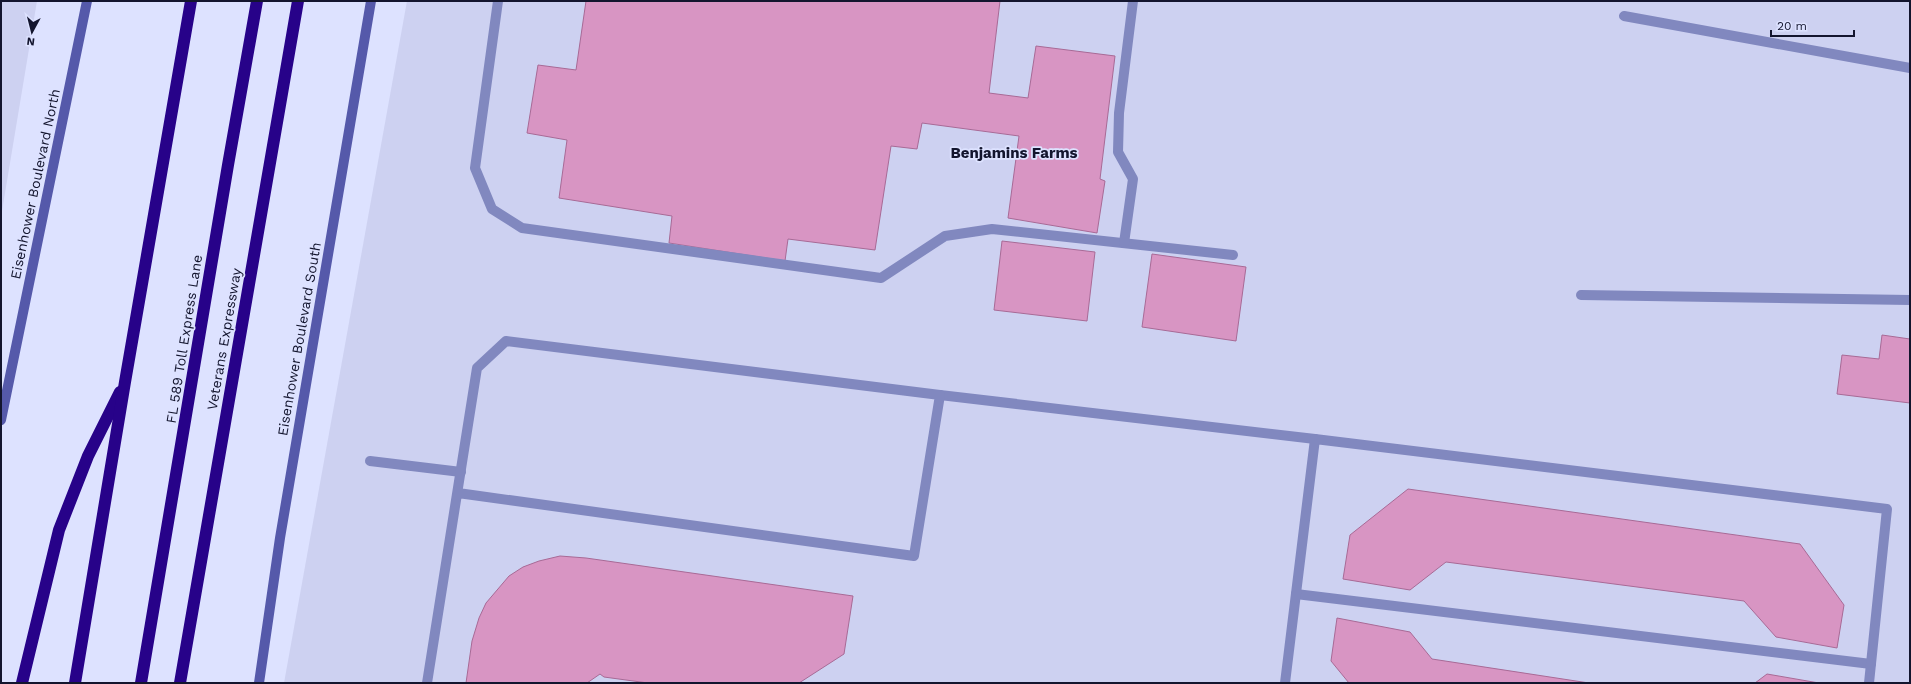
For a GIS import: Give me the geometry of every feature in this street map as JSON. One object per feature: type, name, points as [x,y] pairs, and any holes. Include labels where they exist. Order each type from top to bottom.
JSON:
[{"type":"highway","points":[[76,683],[125,382],[191,1]]},
{"type":"highway","name":"FL 589 Toll Express Lane","points":[[141,683],[228,165],[258,1]]},
{"type":"highway","name":"Veterans Expressway","points":[[180,683],[298,1]]},
{"type":"highway","points":[[22,683],[59,530],[88,456],[125,382]]},
{"type":"main road","name":"Eisenhower Boulevard North","points":[[1,420],[87,1]]},
{"type":"main road","name":"Eisenhower Boulevard South","points":[[259,683],[281,530],[371,1]]},
{"type":"street","points":[[498,1],[475,168],[492,210],[522,228],[881,278],[946,236],[992,229],[1233,255]]},
{"type":"street","points":[[1124,243],[1133,179],[1118,152],[1119,128],[1134,1]]},
{"type":"street","points":[[1624,16],[1910,68]]},
{"type":"street","points":[[1581,295],[1910,300]]},
{"type":"street","points":[[427,683],[477,368],[506,341],[1887,509],[1869,683]]},
{"type":"street","points":[[458,493],[914,556],[940,395]]},
{"type":"street","points":[[1285,683],[1315,439]]},
{"type":"street","points":[[370,461],[461,472]]},
{"type":"street","points":[[1296,594],[1871,664]]},
{"type":"shaded area","points":[[1,1],[37,1],[1,217]]},
{"type":"shaded area","points":[[407,1],[1910,1],[1910,683],[284,683]]},
{"type":"building","points":[[586,1],[1000,1],[989,93],[1028,98],[1036,46],[1115,56],[1100,179],[1105,181],[1097,233],[1008,218],[1019,136],[922,123],[917,149],[891,146],[875,250],[788,239],[785,261],[669,243],[672,216],[559,198],[567,140],[527,133],[538,65],[576,70]]},
{"type":"building","points":[[1002,241],[1095,252],[1087,321],[994,310]]},
{"type":"building","points":[[1152,254],[1246,267],[1236,341],[1142,327]]},
{"type":"building","points":[[1882,335],[1910,339],[1910,403],[1837,394],[1842,355],[1879,359]]},
{"type":"building","points":[[1408,489],[1800,544],[1844,605],[1837,648],[1776,637],[1744,601],[1446,562],[1410,590],[1343,579],[1350,535]]},
{"type":"building","points":[[560,556],[586,558],[853,596],[844,654],[799,683],[648,683],[604,677],[600,674],[587,683],[466,683],[472,641],[479,618],[486,603],[509,576],[523,567]]},
{"type":"building","points":[[1337,618],[1410,632],[1432,659],[1589,683],[1349,683],[1331,661]]},
{"type":"building","points":[[1767,674],[1819,683],[1755,683]]},
{"type":"district","name":"Benjamins Farms","points":[[1014,153]]}]
